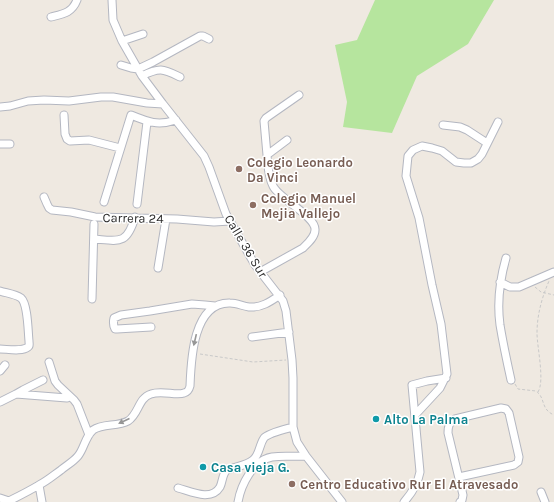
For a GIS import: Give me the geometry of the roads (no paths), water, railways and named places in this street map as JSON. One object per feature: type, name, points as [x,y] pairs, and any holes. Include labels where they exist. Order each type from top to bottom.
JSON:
[{"type":"street","points":[[51,17],[60,15],[72,9],[76,0]]},
{"type":"street","name":"Calle 36 Sur","points":[[112,0],[113,20],[122,41],[142,76],[204,156],[230,221],[255,265],[280,295],[285,305],[292,360],[293,427],[297,442],[342,502]]},
{"type":"street","points":[[122,41],[143,34]]},
{"type":"street","points":[[121,65],[138,69],[200,36],[209,39]]},
{"type":"street","points":[[142,76],[155,70],[164,70],[180,77]]},
{"type":"street","points":[[260,272],[303,248],[315,232],[315,228],[311,220],[279,194],[273,187],[267,155],[264,121],[266,118],[299,95]]},
{"type":"street","points":[[0,107],[28,101],[44,100],[69,102],[101,97],[113,97],[163,104]]},
{"type":"street","points":[[64,115],[65,134],[67,139],[89,140],[120,148]]},
{"type":"street","points":[[104,202],[131,116],[147,122],[158,124],[176,120]]},
{"type":"street","points":[[137,204],[147,122]]},
{"type":"street","points":[[415,415],[440,388],[447,374],[441,324],[419,218],[406,176],[408,156],[413,150],[422,146],[442,151],[456,162],[471,163],[478,159],[498,122]]},
{"type":"street","points":[[443,125],[467,130],[487,143]]},
{"type":"street","points":[[267,155],[287,140]]},
{"type":"street","points":[[0,144],[10,144]]},
{"type":"street","name":"Carrera 24","points":[[44,197],[49,208],[52,210],[95,217],[214,222],[230,221]]},
{"type":"street","points":[[94,239],[122,239],[127,236],[132,228],[135,218]]},
{"type":"street","points":[[158,268],[166,219]]},
{"type":"street","points":[[92,299],[94,224]]},
{"type":"street","points":[[506,258],[500,282],[500,324],[511,380]]},
{"type":"street","points":[[500,282],[510,287],[519,287],[553,272]]},
{"type":"street","points":[[0,290],[19,297],[24,301],[30,341],[27,348],[19,350],[0,349]]},
{"type":"street","points":[[151,327],[115,329],[113,322],[114,318],[121,315],[150,312],[192,304],[214,306],[231,303],[255,307],[269,303],[280,295]]},
{"type":"street","points":[[0,498],[9,501],[39,485],[73,461],[79,455],[89,435],[97,428],[122,423],[133,417],[140,403],[149,394],[156,392],[185,393],[190,386],[196,336],[201,322],[214,306]]},
{"type":"street","points":[[252,337],[289,332]]},
{"type":"street","points":[[49,362],[58,385],[77,404],[89,435]]},
{"type":"street","points":[[0,371],[5,365]]},
{"type":"street","points":[[404,502],[419,479],[420,472],[412,385],[446,378]]},
{"type":"street","points":[[0,402],[43,380]]},
{"type":"street","points":[[16,394],[67,398]]},
{"type":"street","points":[[459,477],[514,465],[518,462],[519,457],[509,413],[506,410],[501,408],[455,419],[451,422],[448,428],[448,433],[463,495],[460,502]]},
{"type":"street","points":[[178,488],[198,494],[212,494],[218,490],[227,470],[248,464],[256,458],[265,437],[293,427]]},
{"type":"street","points":[[238,502],[240,494],[252,469],[262,461],[271,457],[306,456]]},
{"type":"street","points":[[39,485],[42,502]]},
{"type":"street","points":[[541,492],[545,502]]},
{"type":"place","name":"Colegio Leonardo Da Vinci","points":[[239,169]]},
{"type":"place","name":"Colegio Manuel Mejia Vallejo","points":[[253,205]]},
{"type":"place","name":"Alto La Palma","points":[[376,419]]},
{"type":"place","name":"Casa vieja G.","points":[[203,467]]},
{"type":"place","name":"Centro Educativo Rur El Atravesado","points":[[292,484]]}]
